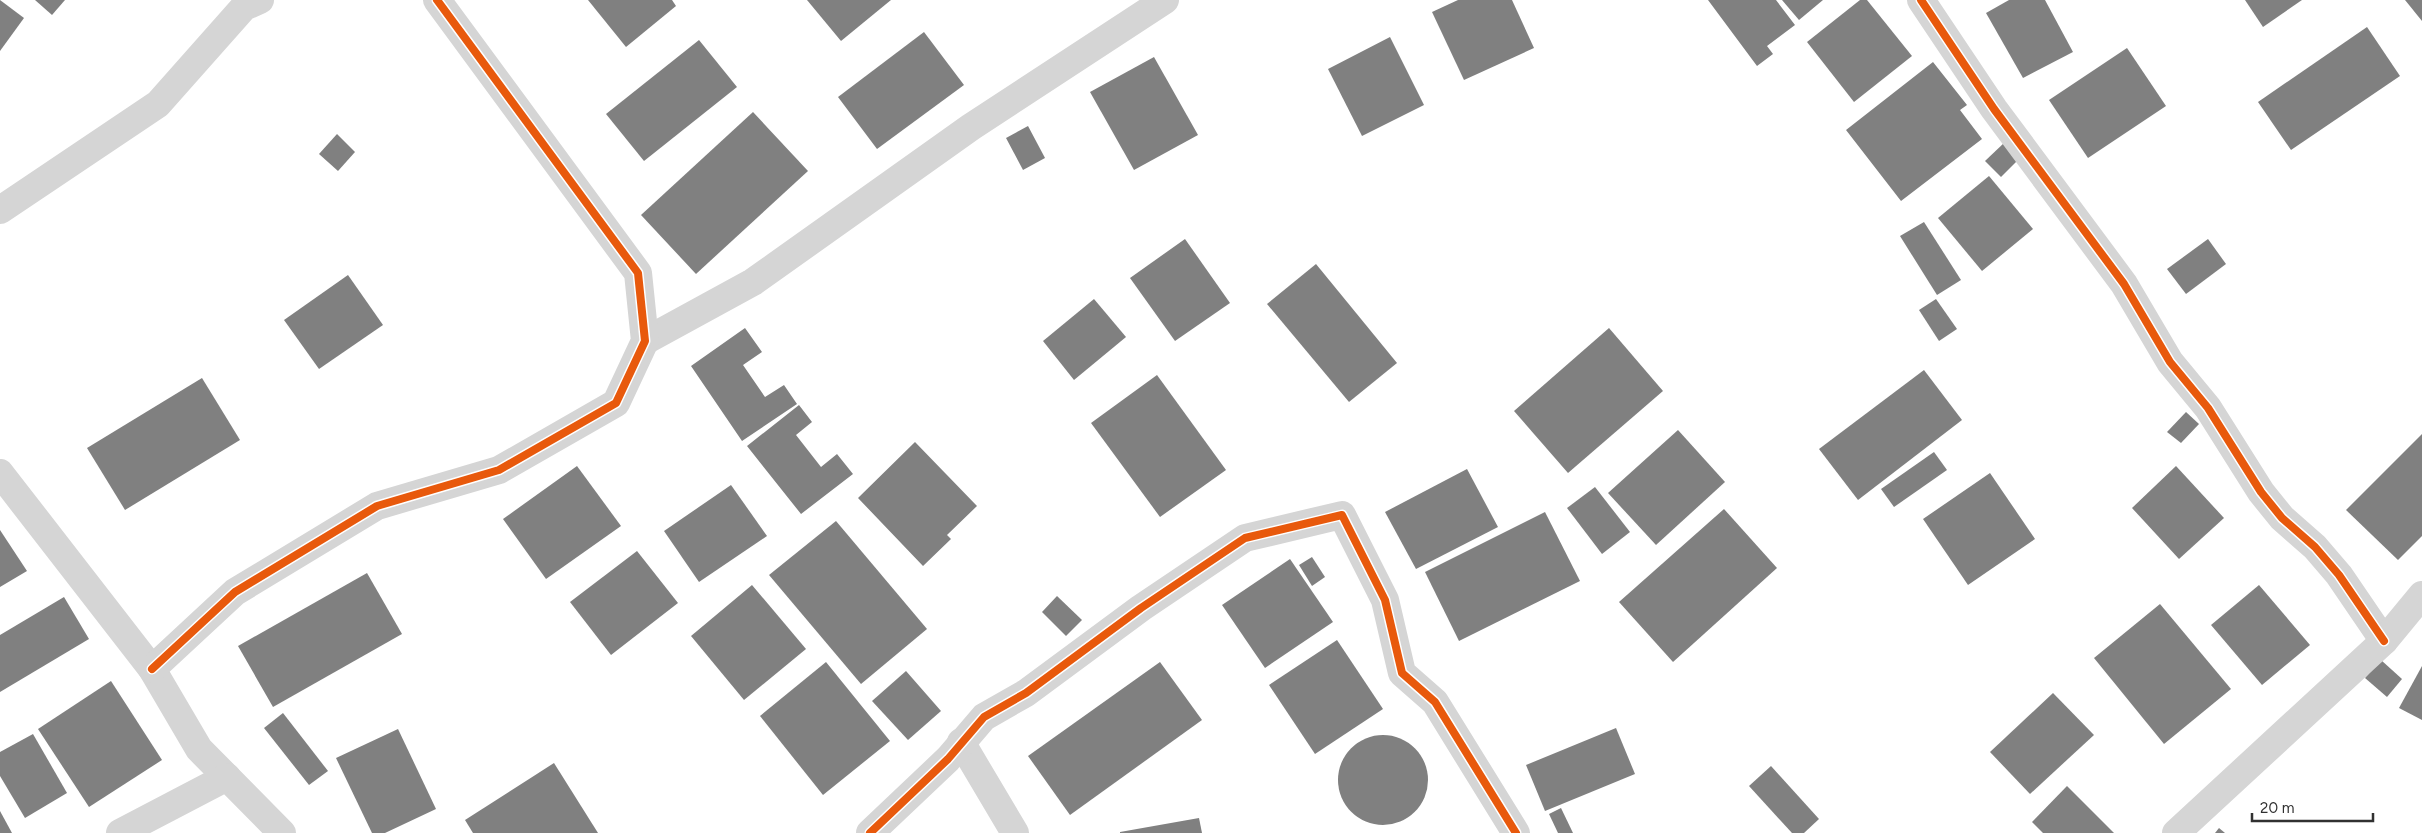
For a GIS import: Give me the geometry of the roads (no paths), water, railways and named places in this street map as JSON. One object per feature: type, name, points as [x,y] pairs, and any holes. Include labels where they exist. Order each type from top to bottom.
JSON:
[{"type":"street","points":[[0,210],[158,104],[244,7],[260,0]]},
{"type":"street","points":[[152,669],[235,592],[377,506],[499,470],[616,403],[645,341],[638,273],[437,0]]},
{"type":"street","points":[[645,341],[753,282],[971,127],[1165,0]]},
{"type":"street","points":[[1921,0],[1994,109],[2124,284],[2170,362],[2208,408],[2261,492],[2282,518],[2315,547],[2339,575],[2384,641]]},
{"type":"street","points":[[0,473],[152,669],[199,748],[282,833]]},
{"type":"street","points":[[870,833],[948,759],[984,717],[1026,693],[1141,608],[1245,538],[1342,515],[1385,600],[1402,673],[1435,702],[1516,833]]},
{"type":"street","points":[[2176,833],[2384,641],[2422,595]]},
{"type":"street","points":[[961,742],[1015,833]]},
{"type":"street","points":[[120,833],[226,777]]}]
